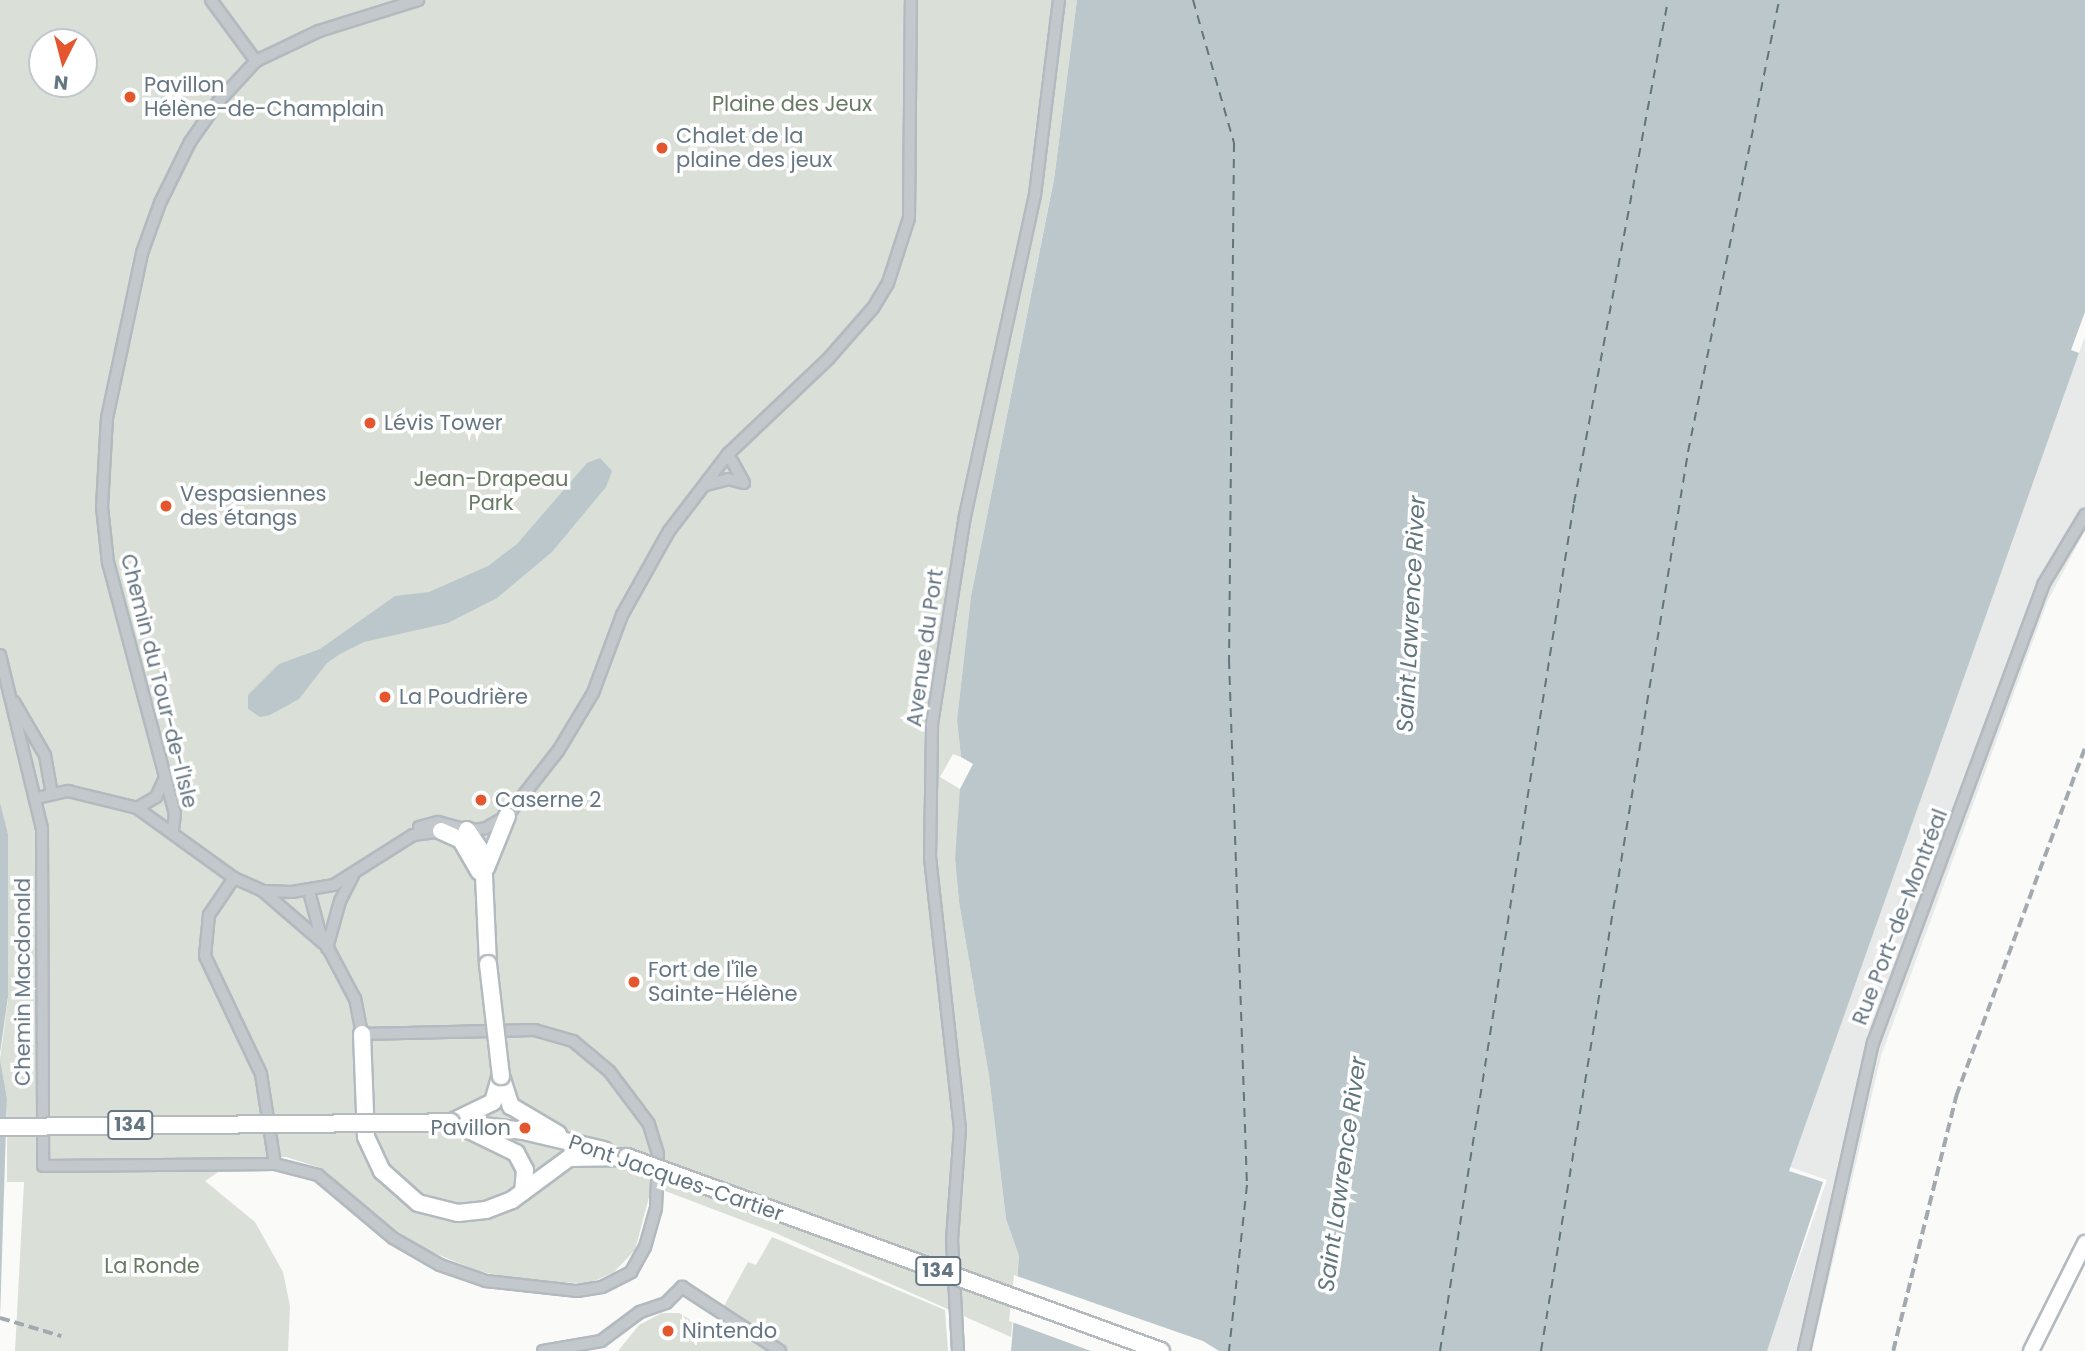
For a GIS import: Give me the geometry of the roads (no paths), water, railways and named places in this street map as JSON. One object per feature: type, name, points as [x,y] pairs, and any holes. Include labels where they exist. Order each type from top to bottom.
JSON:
[{"type":"main road","points":[[482,880],[508,816]]},
{"type":"main road","points":[[441,831],[461,840],[482,880]]},
{"type":"main road","points":[[467,831],[483,854],[482,880],[488,964],[501,1076],[510,1106],[565,1139]]},
{"type":"main road","points":[[362,1034],[363,1127],[374,1159],[408,1196],[444,1211],[486,1210],[523,1192],[569,1158],[627,1157]]},
{"type":"main road","points":[[452,1122],[493,1102],[501,1076]]},
{"type":"main road","points":[[452,1122],[516,1153],[525,1170],[523,1192]]},
{"type":"main road","name":"Pont Jacques-Cartier","points":[[0,1127],[452,1122],[565,1139],[627,1157],[1161,1351]]},
{"type":"main road","points":[[2031,1351],[2085,1243]]},
{"type":"street","points":[[211,0],[256,61]]},
{"type":"street","name":"Chemin du Tour-de-l'Isle","points":[[418,0],[319,31],[256,61],[202,123],[160,203],[135,278],[103,452],[108,563],[175,814],[173,830],[234,878],[263,891],[309,891],[334,885],[413,835],[486,828],[508,816],[572,733],[638,583],[703,487],[728,454],[856,328],[888,284],[900,255],[910,190],[911,0]]},
{"type":"street","name":"Avenue du Port","points":[[958,1351],[953,1240],[960,1129],[930,858],[932,724],[965,516],[1035,195],[1059,0]]},
{"type":"street","points":[[703,487],[715,480],[744,483],[728,454]]},
{"type":"street","name":"Rue Port-de-Montréal","points":[[1804,1351],[1873,1043],[2043,584],[2085,515]]},
{"type":"street","name":"Chemin Macdonald","points":[[0,655],[22,753],[37,798],[43,883],[43,1166],[275,1164]]},
{"type":"street","name":"Chemin Macdonald","points":[[9,694],[41,746],[52,793]]},
{"type":"street","points":[[22,753],[41,746]]},
{"type":"street","points":[[137,808],[156,797],[164,780]]},
{"type":"street","points":[[37,798],[52,793],[102,797],[137,808],[173,830]]},
{"type":"street","points":[[413,835],[419,827],[438,822],[467,831]]},
{"type":"street","points":[[327,948],[340,901],[355,873]]},
{"type":"street","points":[[234,878],[209,915],[205,956],[261,1074],[275,1164],[318,1175],[393,1238],[440,1265],[486,1281],[536,1289],[591,1290],[621,1279],[638,1262],[656,1208],[659,1154],[646,1120],[596,1056],[573,1041],[535,1030],[362,1034],[352,992],[327,948],[309,891]]},
{"type":"street","points":[[263,891],[327,948]]},
{"type":"street","points":[[543,1351],[601,1341],[640,1312],[666,1303],[682,1287],[780,1351]]},
{"type":"water","name":"Saint Lawrence River","points":[[1077,0],[2085,0],[2085,312],[2071,350],[2079,353],[1789,1171],[1823,1182],[1767,1351],[1011,1351],[1019,1256],[1006,1219],[989,1076],[959,902],[955,859],[960,789],[973,764],[961,757],[957,720],[971,596],[1054,179]]},
{"type":"water","points":[[600,458],[612,471],[606,487],[552,552],[497,598],[448,623],[364,642],[340,654],[327,663],[299,699],[270,715],[260,717],[248,709],[248,695],[279,664],[320,649],[395,596],[429,592],[488,566],[517,544],[587,463]]},
{"type":"water","points":[[0,802],[8,834],[8,997],[0,1053]]},
{"type":"water","points":[[0,1059],[7,1098],[0,1318]]},
{"type":"railway","points":[[1893,1351],[1956,1096],[2085,748]]},
{"type":"railway","points":[[0,1318],[61,1336]]},
{"type":"place","name":"Pavillon Hélène-de-Champlain","points":[[130,97]]},
{"type":"place","name":"Chalet de la plaine des jeux","points":[[662,148]]},
{"type":"place","name":"Lévis Tower","points":[[370,423]]},
{"type":"place","name":"Vespasiennes des étangs","points":[[166,506]]},
{"type":"place","name":"La Poudrière","points":[[385,697]]},
{"type":"place","name":"Caserne 2","points":[[481,800]]},
{"type":"place","name":"Fort de l'île Sainte-Hélène","points":[[634,982]]},
{"type":"place","name":"Pavillon","points":[[525,1128]]},
{"type":"place","name":"Nintendo","points":[[668,1331]]},
{"type":"park label","name":"Plaine des Jeux","points":[[792,104]]},
{"type":"park label","name":"Jean-Drapeau Park","points":[[491,491]]},
{"type":"park label","name":"La Ronde","points":[[152,1266]]}]
